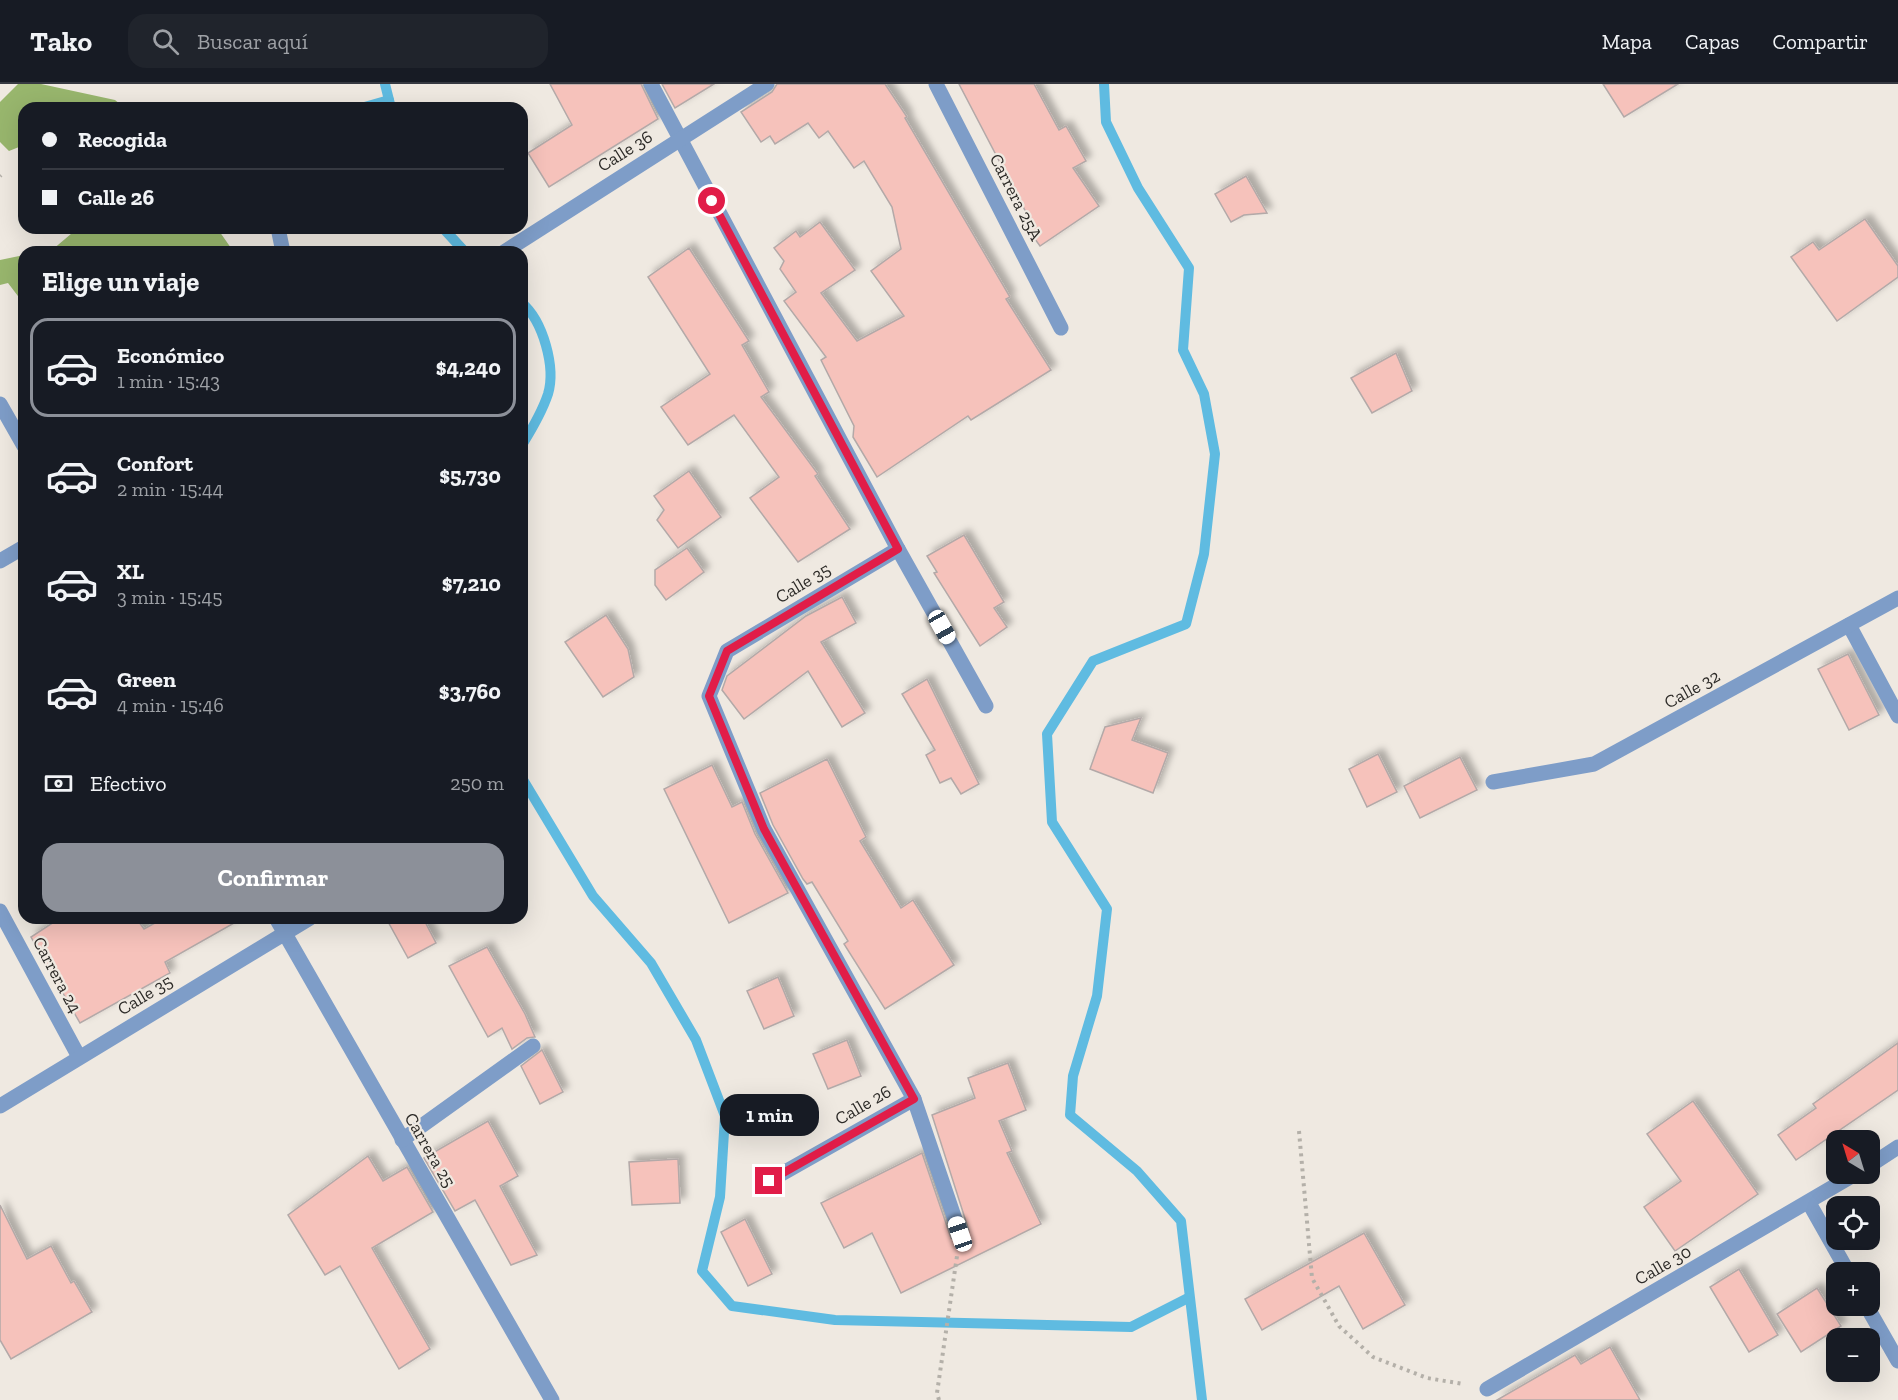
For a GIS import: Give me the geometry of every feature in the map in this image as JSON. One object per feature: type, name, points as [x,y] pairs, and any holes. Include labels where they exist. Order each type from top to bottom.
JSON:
[{"type":"street","points":[[651,84],[898,549],[986,706]]},
{"type":"street","name":"Calle 36","points":[[513,246],[767,84]]},
{"type":"street","name":"Carrera 25A","points":[[936,84],[1061,328]]},
{"type":"street","points":[[0,404],[18,436]]},
{"type":"street","name":"Calle 35","points":[[898,549],[727,651],[709,696],[759,818],[914,1099]]},
{"type":"street","points":[[0,561],[18,550]]},
{"type":"street","name":"Calle 32","points":[[1493,782],[1594,764],[1898,598]]},
{"type":"street","points":[[1849,625],[1898,716]]},
{"type":"street","name":"Carrera 24","points":[[0,911],[79,1057]]},
{"type":"street","name":"Carrera 25","points":[[279,924],[552,1400]]},
{"type":"street","name":"Calle 35","points":[[0,1106],[301,924]]},
{"type":"street","points":[[402,1140],[533,1046]]},
{"type":"street","points":[[914,1099],[960,1234]]},
{"type":"street","name":"Calle 26","points":[[769,1181],[914,1099]]},
{"type":"street","points":[[1880,1159],[1898,1147]]},
{"type":"street","name":"Calle 30","points":[[1487,1389],[1839,1184]]},
{"type":"street","points":[[1809,1203],[1842,1262]]},
{"type":"street","points":[[1872,1316],[1898,1361]]},
{"type":"path","points":[[1299,1131],[1312,1278],[1339,1326],[1373,1357],[1427,1378],[1487,1389]]},
{"type":"path","points":[[939,1400],[937,1393],[960,1234]]},
{"type":"green space","points":[[18,84],[41,84],[118,102],[18,102],[18,147],[9,151],[0,142],[0,102]]},
{"type":"green space","points":[[71,234],[221,234],[230,246],[57,246]]},
{"type":"green space","points":[[18,256],[18,296],[8,283],[0,285],[0,260]]},
{"type":"building","points":[[550,84],[641,84],[658,119],[549,187],[528,153],[572,125]]},
{"type":"building","points":[[662,84],[714,84],[675,108]]},
{"type":"building","points":[[777,84],[885,84],[907,117],[905,118],[1010,297],[1006,299],[1051,370],[971,420],[968,416],[877,477],[853,437],[854,426],[821,360],[826,357],[784,301],[796,292],[780,269],[784,261],[774,248],[796,231],[800,237],[820,222],[855,270],[821,293],[857,341],[904,316],[871,271],[901,249],[892,207],[864,161],[854,168],[828,131],[819,138],[808,123],[775,144],[770,136],[761,142],[741,112],[772,92]]},
{"type":"building","points":[[959,84],[1034,84],[1059,130],[1066,126],[1086,161],[1073,168],[1099,206],[1040,246],[1024,224],[1030,220]]},
{"type":"building","points":[[1603,84],[1678,84],[1624,117]]},
{"type":"building","points":[[1246,176],[1267,213],[1244,215],[1231,222],[1215,194]]},
{"type":"building","points":[[1865,219],[1898,266],[1898,277],[1837,321],[1791,257],[1813,242],[1819,250]]},
{"type":"building","points":[[689,248],[749,341],[742,345],[769,392],[761,397],[818,474],[815,476],[850,529],[798,562],[750,498],[779,477],[734,415],[688,445],[661,407],[710,374],[648,277]]},
{"type":"building","points":[[1396,353],[1412,391],[1372,413],[1351,378]]},
{"type":"building","points":[[689,471],[721,517],[678,548],[657,520],[664,510],[654,496]]},
{"type":"building","points":[[964,535],[1004,602],[994,608],[1007,627],[980,646],[934,573],[937,572],[927,556]]},
{"type":"building","points":[[687,548],[704,572],[666,600],[655,585],[655,570]]},
{"type":"building","points":[[842,597],[856,623],[821,642],[865,713],[842,727],[808,671],[744,719],[722,690],[727,676],[806,616]]},
{"type":"building","points":[[606,615],[628,649],[634,677],[603,697],[565,642]]},
{"type":"building","points":[[1848,654],[1879,715],[1849,730],[1818,669]]},
{"type":"building","points":[[927,679],[979,784],[961,794],[951,778],[940,783],[926,755],[935,750],[902,694]]},
{"type":"building","points":[[1141,718],[1132,740],[1168,753],[1153,793],[1090,769],[1105,727]]},
{"type":"building","points":[[1378,754],[1397,792],[1367,807],[1349,769]]},
{"type":"building","points":[[1460,757],[1477,790],[1420,818],[1404,786]]},
{"type":"building","points":[[827,759],[866,837],[860,841],[901,908],[913,900],[954,965],[885,1009],[844,944],[848,941],[812,882],[807,884],[803,879],[773,825],[760,793]]},
{"type":"building","points":[[712,765],[732,807],[742,802],[755,834],[788,893],[729,923],[664,789]]},
{"type":"building","points":[[51,924],[140,924],[144,929],[153,924],[232,924],[165,962],[170,973],[80,1023],[31,937]]},
{"type":"building","points":[[389,924],[426,924],[436,943],[408,958]]},
{"type":"building","points":[[487,947],[525,1014],[535,1037],[527,1038],[512,1049],[502,1028],[488,1037],[449,966]]},
{"type":"building","points":[[778,977],[794,1016],[764,1029],[747,991]]},
{"type":"building","points":[[847,1040],[861,1076],[828,1089],[813,1054]]},
{"type":"building","points":[[1898,1043],[1898,1090],[1840,1130],[1826,1130],[1826,1139],[1796,1160],[1778,1135],[1816,1108],[1813,1104]]},
{"type":"building","points":[[542,1050],[563,1092],[540,1104],[521,1066]]},
{"type":"building","points":[[1008,1063],[1026,1110],[999,1121],[1012,1151],[1007,1153],[1041,1224],[901,1293],[872,1233],[844,1248],[821,1203],[922,1153],[951,1238],[958,1243],[967,1241],[969,1231],[932,1115],[975,1098],[968,1078]]},
{"type":"building","points":[[1693,1101],[1758,1194],[1675,1251],[1644,1207],[1681,1181],[1647,1134]]},
{"type":"building","points":[[488,1121],[518,1176],[500,1186],[537,1255],[511,1265],[475,1200],[455,1211],[424,1158]]},
{"type":"building","points":[[368,1156],[383,1181],[407,1167],[433,1212],[372,1248],[430,1349],[399,1369],[340,1266],[325,1275],[288,1215]]},
{"type":"building","points":[[678,1159],[680,1203],[632,1205],[629,1162]]},
{"type":"building","points":[[0,1205],[27,1259],[51,1246],[71,1283],[74,1281],[92,1312],[11,1359],[0,1340]]},
{"type":"building","points":[[745,1219],[772,1274],[748,1286],[721,1232]]},
{"type":"building","points":[[1364,1233],[1405,1305],[1363,1329],[1339,1286],[1262,1330],[1245,1299]]},
{"type":"building","points":[[1739,1269],[1778,1335],[1749,1352],[1710,1287]]},
{"type":"building","points":[[1817,1288],[1826,1302],[1826,1316],[1835,1316],[1841,1326],[1826,1328],[1826,1336],[1801,1352],[1777,1314]]},
{"type":"building","points":[[1610,1347],[1640,1400],[1497,1400],[1575,1355],[1581,1364]]},
{"type":"waterway","points":[[385,84],[390,102]]},
{"type":"waterway","points":[[1104,84],[1106,122],[1138,188],[1189,268],[1183,350],[1204,394],[1215,454],[1204,554],[1186,624],[1093,661],[1047,734],[1052,822],[1107,909],[1097,996],[1073,1076],[1070,1115],[1137,1171],[1181,1221],[1202,1400]]},
{"type":"waterway","points":[[382,102],[389,100]]},
{"type":"waterway","points":[[448,234],[460,246]]},
{"type":"waterway","points":[[528,310],[542,333],[550,371],[546,401],[528,434]]},
{"type":"waterway","points":[[528,788],[593,896],[651,963],[696,1040],[725,1116],[720,1197],[702,1271],[732,1306],[835,1320],[1131,1327],[1188,1298]]},
{"type":"route","points":[[712,201],[898,549],[727,651],[709,696],[764,829],[914,1099],[769,1181]]}]
